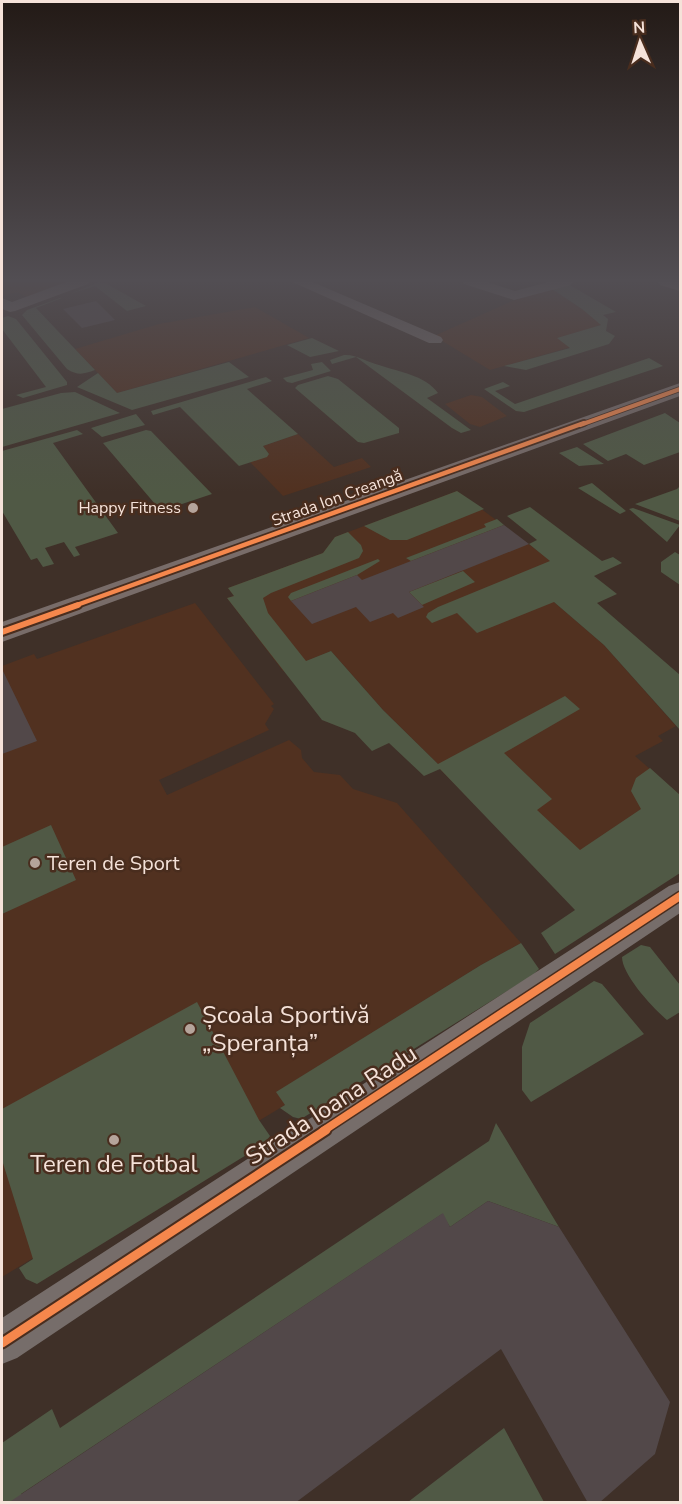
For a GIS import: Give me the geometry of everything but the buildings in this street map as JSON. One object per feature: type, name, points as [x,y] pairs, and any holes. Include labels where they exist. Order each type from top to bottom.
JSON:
[{"type":"main road","name":"Strada Ion Creangă","points":[[2,633],[681,389]]},
{"type":"street","name":"Strada Ioana Radu","points":[[2,1343],[681,897]]},
{"type":"shaded area","points":[[77,351],[263,351],[117,393]]},
{"type":"shaded area","points":[[459,351],[556,351],[490,370]]},
{"type":"shaded area","points":[[471,395],[482,397],[507,416],[480,427],[470,424],[445,404]]},
{"type":"shaded area","points":[[298,434],[334,467],[362,458],[371,467],[283,496],[250,462],[269,454],[263,446]]},
{"type":"shaded area","points":[[457,491],[550,560],[554,602],[604,645],[676,726],[658,736],[663,741],[635,756],[680,795],[556,888],[440,769],[438,764],[383,710],[331,651],[283,671],[227,598],[234,596],[228,588],[323,553],[335,537]]},
{"type":"shaded area","name":"Școala Sportivă „Speranța”","points":[[195,603],[274,704],[271,706],[274,709],[265,724],[269,730],[159,780],[167,795],[289,740],[301,750],[302,758],[314,772],[340,775],[353,789],[397,803],[521,943],[481,965],[277,1092],[285,1105],[2,1277],[2,666],[34,654],[37,659]]},
{"type":"green space","points":[[19,351],[42,351],[67,385],[23,398],[16,395],[46,387]]},
{"type":"green space","points":[[52,351],[77,351],[95,370],[81,374],[67,369]]},
{"type":"green space","points":[[299,351],[338,351],[310,357]]},
{"type":"green space","points":[[558,351],[586,351],[526,370],[504,366]]},
{"type":"green space","points":[[344,355],[357,357],[426,382],[438,393],[427,398],[471,430],[461,433],[452,428],[356,357],[332,364],[330,360]]},
{"type":"green space","points":[[649,358],[663,366],[524,412],[516,411],[484,389],[503,382],[510,386],[495,391],[515,404]]},
{"type":"green space","points":[[229,362],[249,377],[132,410],[77,387],[98,373],[117,393]]},
{"type":"green space","points":[[322,362],[331,371],[292,383],[283,378],[313,370],[311,364]]},
{"type":"green space","points":[[328,376],[338,379],[399,428],[399,433],[364,443],[358,442],[295,388]]},
{"type":"green space","points":[[266,377],[272,381],[247,389],[298,434],[263,446],[269,454],[267,457],[239,466],[180,407],[153,415],[151,411]]},
{"type":"green space","points":[[75,392],[120,413],[2,447],[2,409],[61,393]]},
{"type":"green space","points":[[665,413],[680,423],[680,452],[644,465],[626,454],[608,461],[583,444]]},
{"type":"green space","points":[[136,414],[145,425],[102,437],[91,428]]},
{"type":"green space","points":[[77,430],[83,434],[53,443],[118,533],[75,547],[80,555],[74,557],[64,542],[45,548],[54,564],[43,567],[37,558],[31,560],[2,511],[2,451]]},
{"type":"green space","points":[[146,430],[151,431],[212,494],[161,511],[103,443]]},
{"type":"green space","points":[[577,447],[604,464],[579,466],[559,453]]},
{"type":"green space","points":[[592,483],[626,511],[620,514],[578,488]]},
{"type":"green space","points":[[680,486],[680,521],[635,504],[677,489]]},
{"type":"green space","points":[[457,491],[484,509],[407,540],[390,540],[364,526]]},
{"type":"green space","points":[[530,507],[602,561],[613,557],[622,563],[594,576],[617,594],[597,603],[680,675],[680,730],[604,645],[554,602],[477,633],[457,613],[432,623],[426,617],[438,607],[550,561],[529,544],[537,540],[507,516]]},
{"type":"green space","points":[[633,508],[680,525],[667,542],[629,509]]},
{"type":"green space","points":[[497,519],[504,525],[411,561],[406,558],[486,527],[484,524]]},
{"type":"green space","points":[[348,532],[361,545],[363,551],[359,558],[263,598],[268,613],[306,661],[331,651],[383,710],[438,764],[565,696],[580,709],[504,753],[552,799],[537,810],[580,850],[641,809],[631,791],[636,778],[650,768],[680,795],[680,873],[555,954],[541,933],[575,910],[440,769],[424,776],[389,743],[372,751],[355,733],[322,720],[227,598],[234,596],[228,588],[323,553],[335,537]]},
{"type":"green space","points":[[675,552],[680,555],[680,585],[661,572],[661,562]]},
{"type":"green space","points":[[378,559],[380,561],[357,575],[291,601],[288,597],[291,593]]},
{"type":"green space","points":[[463,571],[475,582],[422,605],[409,592]]},
{"type":"green space","name":"Teren de Sport","points":[[51,825],[76,880],[2,914],[2,847]]},
{"type":"green space","points":[[521,943],[539,969],[533,975],[301,1119],[293,1117],[280,1108],[285,1105],[276,1092],[481,965]]},
{"type":"green space","points":[[641,945],[650,947],[680,985],[680,1012],[667,1020],[639,991],[623,964],[622,957]]},
{"type":"green space","points":[[594,981],[602,984],[644,1034],[531,1102],[522,1090],[522,1047],[530,1023]]},
{"type":"green space","name":"Teren de Fotbal","points":[[197,1002],[259,1120],[270,1136],[264,1144],[37,1284],[26,1279],[19,1268],[33,1259],[2,1160],[2,1109]]},
{"type":"green space","points":[[496,1123],[559,1227],[488,1201],[450,1227],[442,1214],[21,1494],[22,1502],[2,1502],[2,1443],[52,1409],[60,1428],[489,1141]]},
{"type":"green space","points":[[504,1428],[544,1502],[408,1502]]},
{"type":"cycle path","points":[[2,632],[680,389]]},
{"type":"cycle path","points":[[2,1343],[680,896]]},
{"type":"place","name":"Happy Fitness","points":[[193,508]]},
{"type":"place","name":"Teren de Sport","points":[[35,863]]},
{"type":"place","name":"Școala Sportivă „Speranța”","points":[[190,1029]]},
{"type":"place","name":"Teren de Fotbal","points":[[114,1140]]}]
